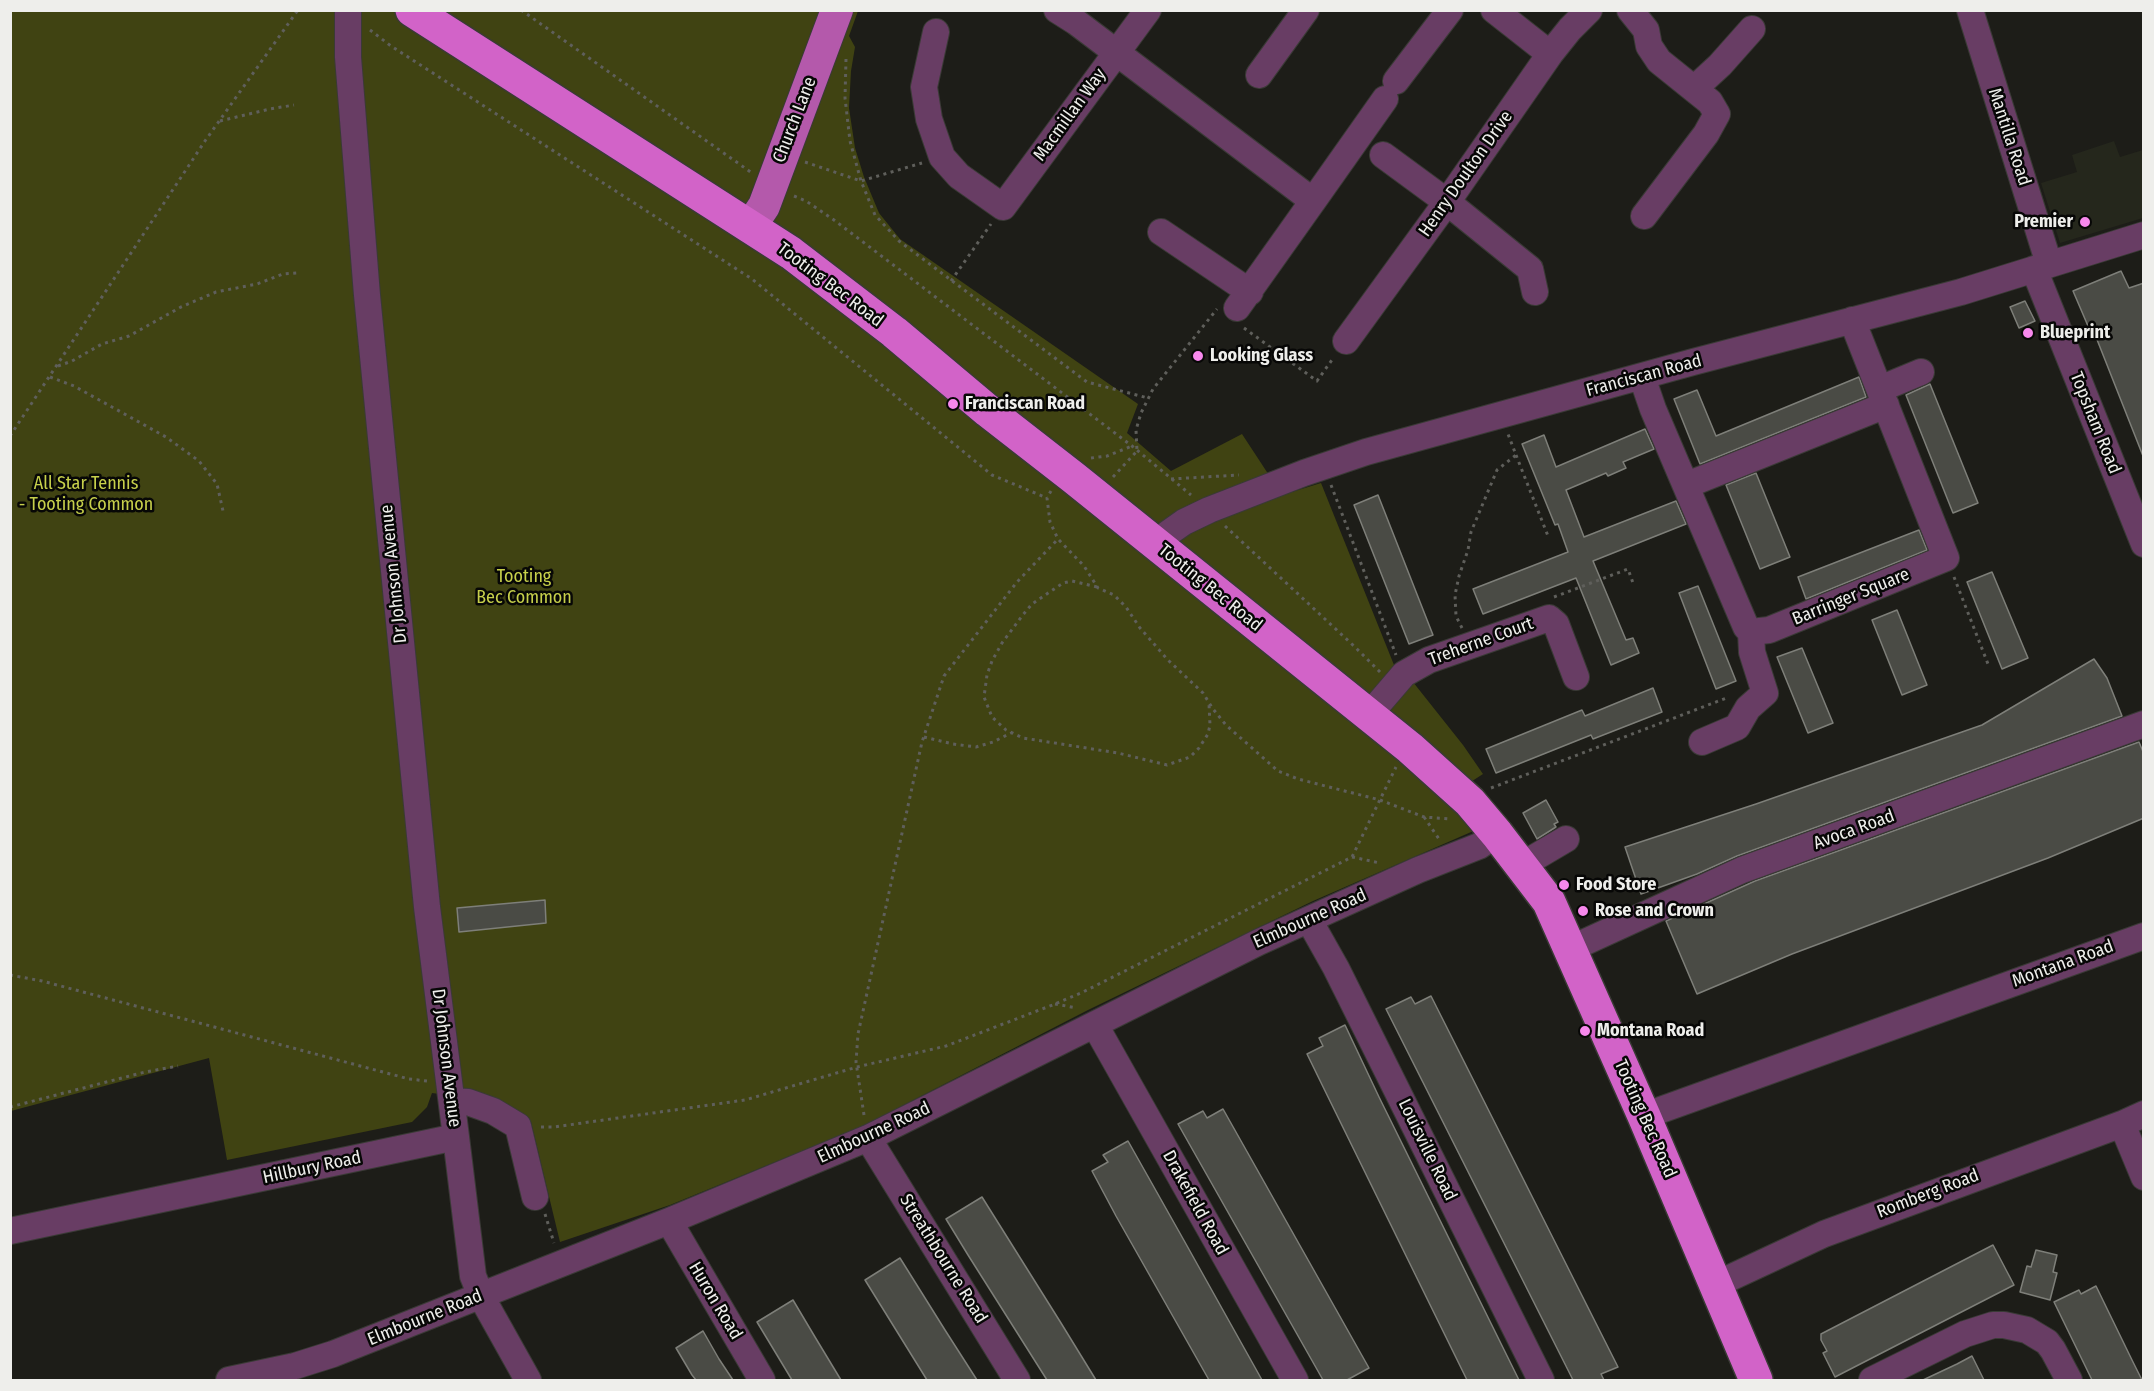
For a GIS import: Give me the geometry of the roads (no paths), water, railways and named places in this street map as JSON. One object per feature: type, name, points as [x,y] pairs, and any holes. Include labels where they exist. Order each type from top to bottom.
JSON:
[{"type":"highway","name":"Tooting Bec Road","points":[[412,10],[791,253],[894,332],[988,411],[1410,748],[1470,802],[1549,902],[1717,1284],[1747,1363],[1756,1380]]},
{"type":"main road","name":"Church Lane","points":[[750,227],[764,206],[837,10]]},
{"type":"street","points":[[1057,10],[1115,53],[1148,10]]},
{"type":"street","points":[[1258,75],[1306,10]]},
{"type":"street","points":[[1161,232],[1237,310],[1450,10]]},
{"type":"street","points":[[1494,10],[1550,54]]},
{"type":"street","name":"Henry Doulton Drive","points":[[1346,341],[1550,54],[1589,10]]},
{"type":"street","points":[[1630,10],[1646,30],[1649,46],[1659,61],[1680,79],[1695,88],[1710,102],[1717,114],[1706,134],[1644,216]]},
{"type":"street","name":"Mantilla Road","points":[[1970,10],[2042,266]]},
{"type":"street","name":"Dr Johnson Avenue","points":[[348,12],[352,116],[367,295],[427,907],[456,1137]]},
{"type":"street","points":[[1695,88],[1720,65],[1752,29]]},
{"type":"street","name":"Macmillan Way","points":[[936,32],[924,87],[929,119],[942,157],[958,176],[1003,207],[1115,53],[1313,201]]},
{"type":"street","points":[[1383,155],[1447,202],[1530,269],[1535,292]]},
{"type":"street","name":"Franciscan Road","points":[[1157,545],[1167,534],[1184,522],[1324,466],[1366,452],[1961,292],[2144,235]]},
{"type":"street","name":"Topsham Road","points":[[2042,266],[2144,544]]},
{"type":"street","points":[[1852,320],[1883,397]]},
{"type":"street","points":[[1687,485],[1883,397],[1922,372]]},
{"type":"street","points":[[1642,377],[1653,409],[1741,617],[1751,632],[1752,651],[1765,693],[1748,708],[1737,727],[1702,742]]},
{"type":"street","name":"Barringer Square","points":[[1751,632],[1769,630],[1946,558],[1883,397]]},
{"type":"street","name":"Treherne Court","points":[[1368,716],[1392,673],[1549,618],[1556,624],[1576,677]]},
{"type":"street","name":"Avoca Road","points":[[1570,949],[1742,870],[2144,724]]},
{"type":"street","name":"Elmbourne Road","points":[[229,1380],[298,1373],[333,1354],[669,1221],[868,1138],[1087,1017],[1418,870],[1479,846],[1497,834]]},
{"type":"street","points":[[1522,865],[1566,839]]},
{"type":"street","name":"Louisville Road","points":[[1309,920],[1341,978],[1541,1380]]},
{"type":"street","name":"Montana Road","points":[[1644,1116],[2144,936]]},
{"type":"street","name":"Drakefield Road","points":[[1087,1017],[1295,1380]]},
{"type":"street","points":[[451,1092],[468,1102],[493,1111],[518,1126],[535,1197]]},
{"type":"street","points":[[2133,1119],[2144,1177]]},
{"type":"street","name":"Romberg Road","points":[[1717,1284],[1824,1234],[2133,1119]]},
{"type":"street","points":[[456,1137],[473,1276],[481,1296],[528,1380]]},
{"type":"street","name":"Hillbury Road","points":[[10,1231],[456,1137]]},
{"type":"street","name":"Streathbourne Road","points":[[868,1138],[1017,1380]]},
{"type":"street","name":"Huron Road","points":[[669,1221],[762,1380]]},
{"type":"street","points":[[1872,1380],[1965,1334],[1993,1325],[2027,1330],[2047,1342],[2068,1380]]},
{"type":"place","name":"Premier","points":[[2085,222]]},
{"type":"place","name":"Blueprint","points":[[2028,333]]},
{"type":"place","name":"Looking Glass","points":[[1198,356]]},
{"type":"place","name":"Franciscan Road","points":[[953,404]]},
{"type":"place","name":"Food Store","points":[[1564,885]]},
{"type":"place","name":"Rose and Crown","points":[[1583,911]]},
{"type":"place","name":"Montana Road","points":[[1585,1031]]},
{"type":"park label","name":"All Star Tennis - Tooting Common","points":[[86,494]]},
{"type":"park label","name":"Tooting Bec Common","points":[[524,587]]}]
